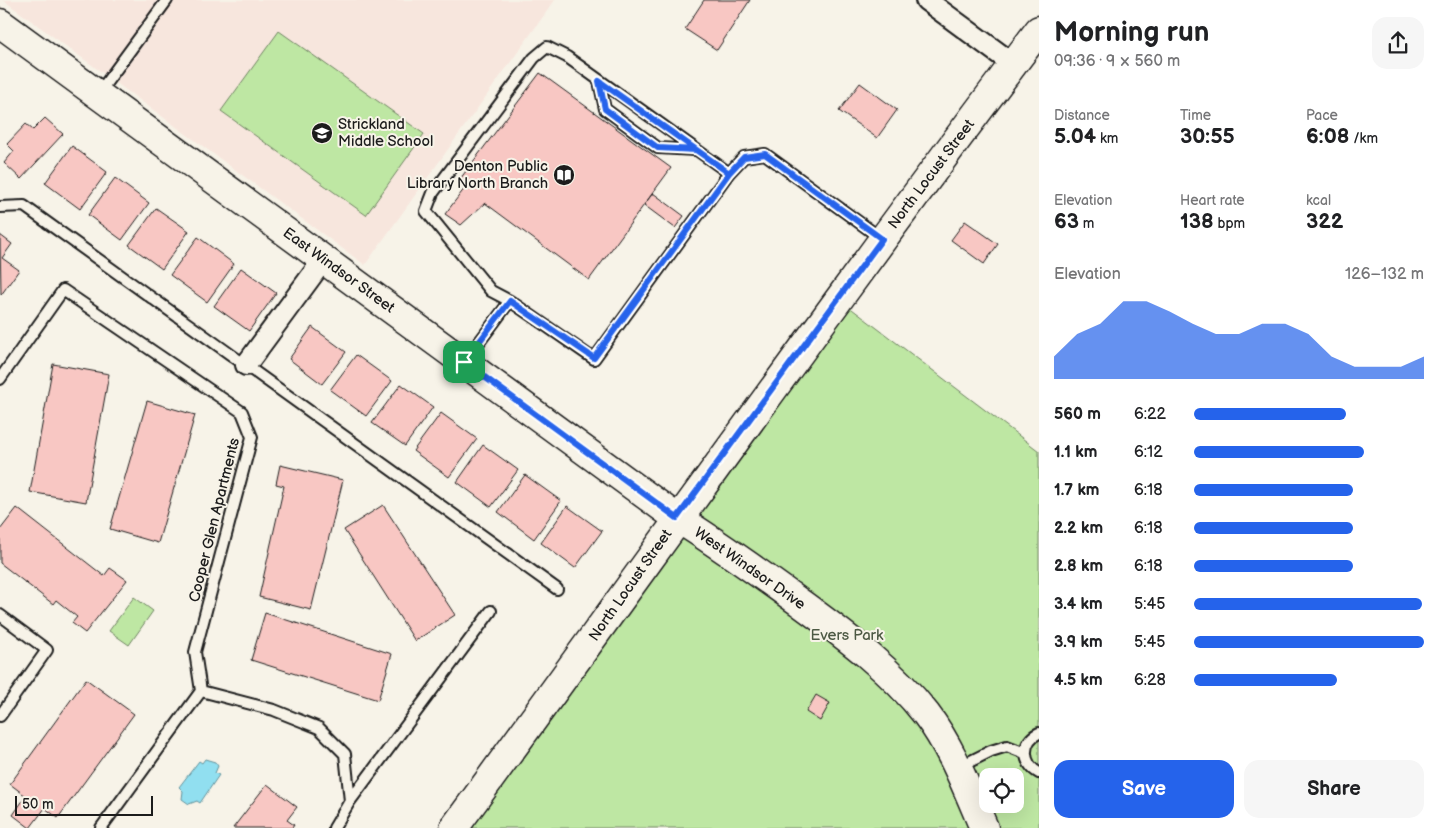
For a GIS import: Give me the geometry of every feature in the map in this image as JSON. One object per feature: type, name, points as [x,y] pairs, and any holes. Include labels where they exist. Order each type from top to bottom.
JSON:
[{"type":"street","points":[[926,0],[1013,64]]},
{"type":"street","name":"East Windsor Street","points":[[0,23],[677,518]]},
{"type":"street","name":"North Locust Street","points":[[454,828],[565,677],[677,518],[882,239],[1039,30]]},
{"type":"street","points":[[246,364],[324,259]]},
{"type":"street","name":"West Windsor Drive","points":[[677,518],[734,555],[852,641],[896,680],[926,714],[942,737],[958,767],[984,828]]},
{"type":"lane","points":[[98,94],[167,0]]},
{"type":"lane","points":[[729,173],[567,57],[547,46],[534,58],[433,193],[426,211],[491,291],[510,301],[594,358],[729,173],[744,157],[765,154],[882,239]]},
{"type":"lane","points":[[599,81],[605,109],[658,148],[696,150]]},
{"type":"lane","points":[[0,207],[24,206],[557,589]]},
{"type":"lane","name":"Cooper Glen Apartments","points":[[0,379],[63,290],[242,412],[252,437],[195,652],[202,691]]},
{"type":"lane","points":[[464,362],[510,301]]},
{"type":"lane","points":[[334,828],[350,801],[491,611]]},
{"type":"lane","points":[[0,615],[47,650],[0,716]]},
{"type":"lane","points":[[101,828],[202,691],[274,710],[320,728],[345,754],[350,801]]},
{"type":"lane","points":[[1039,733],[1030,739],[1025,753],[1030,766],[1039,773]]},
{"type":"lane","points":[[958,767],[991,751],[1007,746],[1025,753]]},
{"type":"shaded area","name":"Strickland Middle School","points":[[3,0],[555,0],[365,265]]},
{"type":"green space","points":[[279,31],[424,134],[366,215],[221,111]]},
{"type":"green space","name":"Evers Park","points":[[848,306],[1039,451],[1039,828],[468,828]]},
{"type":"green space","points":[[134,597],[153,611],[129,645],[109,631]]},
{"type":"water","points":[[205,759],[215,762],[218,766],[215,773],[219,775],[200,803],[197,801],[189,804],[182,799],[183,791],[179,787],[199,761],[202,763]]},
{"type":"building","points":[[704,0],[750,0],[717,50],[685,29]]},
{"type":"building","name":"Denton Public Library North Branch","points":[[540,73],[671,168],[589,280],[485,203],[461,225],[445,214],[465,188],[457,183]]},
{"type":"building","points":[[860,83],[897,110],[877,138],[839,111]]},
{"type":"building","points":[[45,118],[63,134],[21,179],[4,163],[14,151],[7,144],[26,124],[33,130]]},
{"type":"building","points":[[72,146],[107,172],[80,209],[45,183]]},
{"type":"building","points":[[115,178],[149,203],[122,240],[88,215]]},
{"type":"building","points":[[653,193],[684,216],[675,228],[644,205]]},
{"type":"building","points":[[156,208],[189,231],[162,269],[129,245]]},
{"type":"building","points":[[965,221],[998,244],[984,264],[951,240]]},
{"type":"building","points":[[0,235],[12,244],[2,258],[19,270],[1,295]]},
{"type":"building","points":[[198,237],[234,264],[207,302],[170,275]]},
{"type":"building","points":[[241,268],[276,293],[249,331],[214,306]]},
{"type":"building","points":[[312,327],[346,352],[322,384],[289,359]]},
{"type":"building","points":[[356,355],[392,381],[366,416],[330,390]]},
{"type":"building","points":[[53,364],[109,374],[86,502],[30,492]]},
{"type":"building","points":[[401,384],[433,407],[405,446],[372,423]]},
{"type":"building","points":[[147,401],[195,415],[158,543],[110,529]]},
{"type":"building","points":[[441,413],[477,439],[449,477],[413,451]]},
{"type":"building","points":[[483,445],[518,470],[491,507],[457,482]]},
{"type":"building","points":[[280,465],[343,480],[311,610],[259,597],[284,486],[276,484]]},
{"type":"building","points":[[525,475],[561,501],[534,539],[498,512]]},
{"type":"building","points":[[383,505],[455,615],[415,641],[344,530]]},
{"type":"building","points":[[567,506],[602,531],[575,568],[541,543]]},
{"type":"building","points":[[17,508],[104,576],[110,568],[127,580],[85,633],[72,623],[77,617],[56,600],[53,604],[0,563],[0,530]]},
{"type":"building","points":[[265,613],[392,654],[378,700],[251,660]]},
{"type":"building","points":[[86,679],[134,714],[58,818],[45,808],[30,828],[13,815],[26,796],[10,784]]},
{"type":"building","points":[[816,695],[830,703],[820,721],[806,712]]},
{"type":"building","points":[[267,784],[297,807],[287,820],[294,825],[292,828],[233,828]]},
{"type":"place","name":"Strickland Middle School","points":[[322,133]]},
{"type":"place","name":"Denton Public Library North Branch","points":[[564,175]]},
{"type":"route","points":[[464,362],[510,301],[594,358],[729,173],[696,150],[658,148],[605,109],[599,81],[729,173],[744,157],[765,154],[882,239],[677,518],[464,362]]}]
